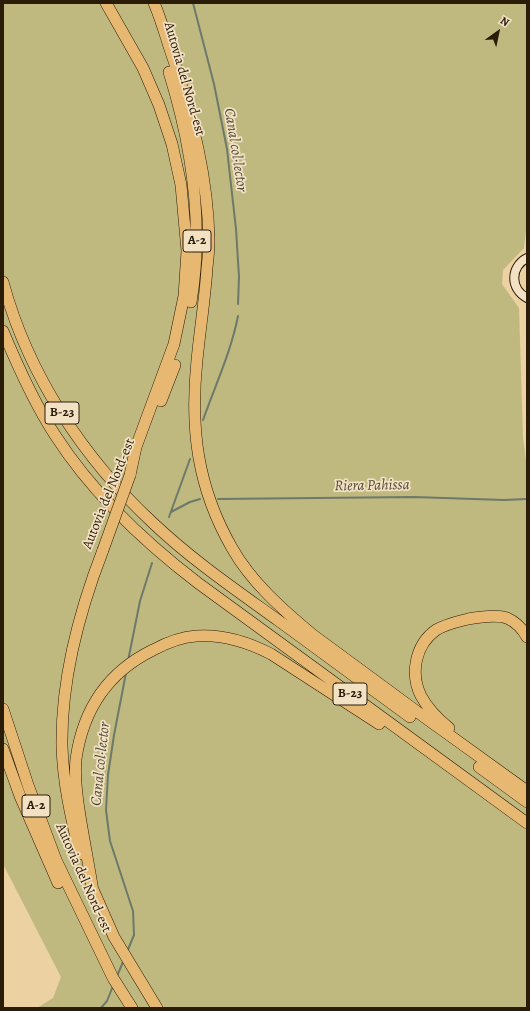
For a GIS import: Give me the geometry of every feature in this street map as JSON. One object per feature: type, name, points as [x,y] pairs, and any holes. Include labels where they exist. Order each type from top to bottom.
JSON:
[{"type":"highway","name":"A-2","points":[[106,3],[143,68],[160,105],[177,164],[185,220],[187,251],[184,296],[174,344],[136,447],[130,475]]},
{"type":"highway","name":"Autovia del Nord-est","points":[[146,3],[161,44],[180,110],[192,174],[197,245],[192,294],[182,341],[168,384],[142,451],[130,475],[92,578],[72,649],[65,686],[62,747],[69,812],[80,854],[93,891],[114,937],[157,1008]]},
{"type":"highway","points":[[154,3],[194,127],[201,160],[207,202],[209,243],[205,301],[196,366],[194,423],[199,462],[207,492],[232,549],[264,590],[313,635],[527,790]]},
{"type":"highway","name":"B-23","points":[[3,282],[8,302],[31,359],[66,421],[108,477],[154,524],[234,589],[527,802]]},
{"type":"highway","name":"B-23","points":[[3,331],[22,375],[55,435],[103,499],[145,540],[173,564],[527,823]]},
{"type":"highway","points":[[3,350],[25,396],[40,418],[55,435]]},
{"type":"highway","points":[[527,636],[520,626],[507,618],[485,617],[455,622],[435,631],[425,641],[417,657],[415,675],[421,697],[434,714],[450,729],[494,762],[527,790]]},
{"type":"highway","points":[[93,891],[77,798],[75,773],[76,760],[82,735],[90,710],[111,680],[122,669],[142,655],[165,644],[195,636],[226,638],[247,643],[271,654],[373,720],[427,750]]},
{"type":"highway","name":"Autovia del Nord-est","points":[[3,709],[28,786],[56,860],[86,925],[90,939],[132,1008]]},
{"type":"highway","points":[[3,749],[20,796],[50,865],[90,939]]},
{"type":"main road","points":[[526,258],[517,268],[514,278],[517,289],[526,299]]},
{"type":"shaded area","points":[[3,3],[527,3],[527,222],[524,248],[503,270],[502,284],[519,308],[523,438],[527,467],[527,1008],[37,1008],[53,998],[61,977],[3,864]]},
{"type":"waterway","name":"Canal col·lector","points":[[193,3],[214,84],[227,149],[236,229],[239,277],[238,304]]},
{"type":"waterway","name":"Canal col·lector","points":[[203,420],[227,356],[238,316]]},
{"type":"waterway","name":"Canal col·lector","points":[[169,517],[190,459]]},
{"type":"waterway","name":"Riera Pahissa","points":[[218,499],[414,497],[504,500],[527,499]]},
{"type":"waterway","name":"Riera Pahissa","points":[[171,512],[190,502],[200,499]]},
{"type":"waterway","name":"Canal col·lector","points":[[128,661],[140,601],[152,563]]},
{"type":"waterway","name":"Canal col·lector","points":[[126,673],[108,775],[106,810],[110,841],[133,911],[134,935],[127,952]]},
{"type":"waterway","name":"Canal col·lector","points":[[117,976],[123,962]]},
{"type":"waterway","name":"Canal col·lector","points":[[101,1008],[107,1001],[113,986]]}]
